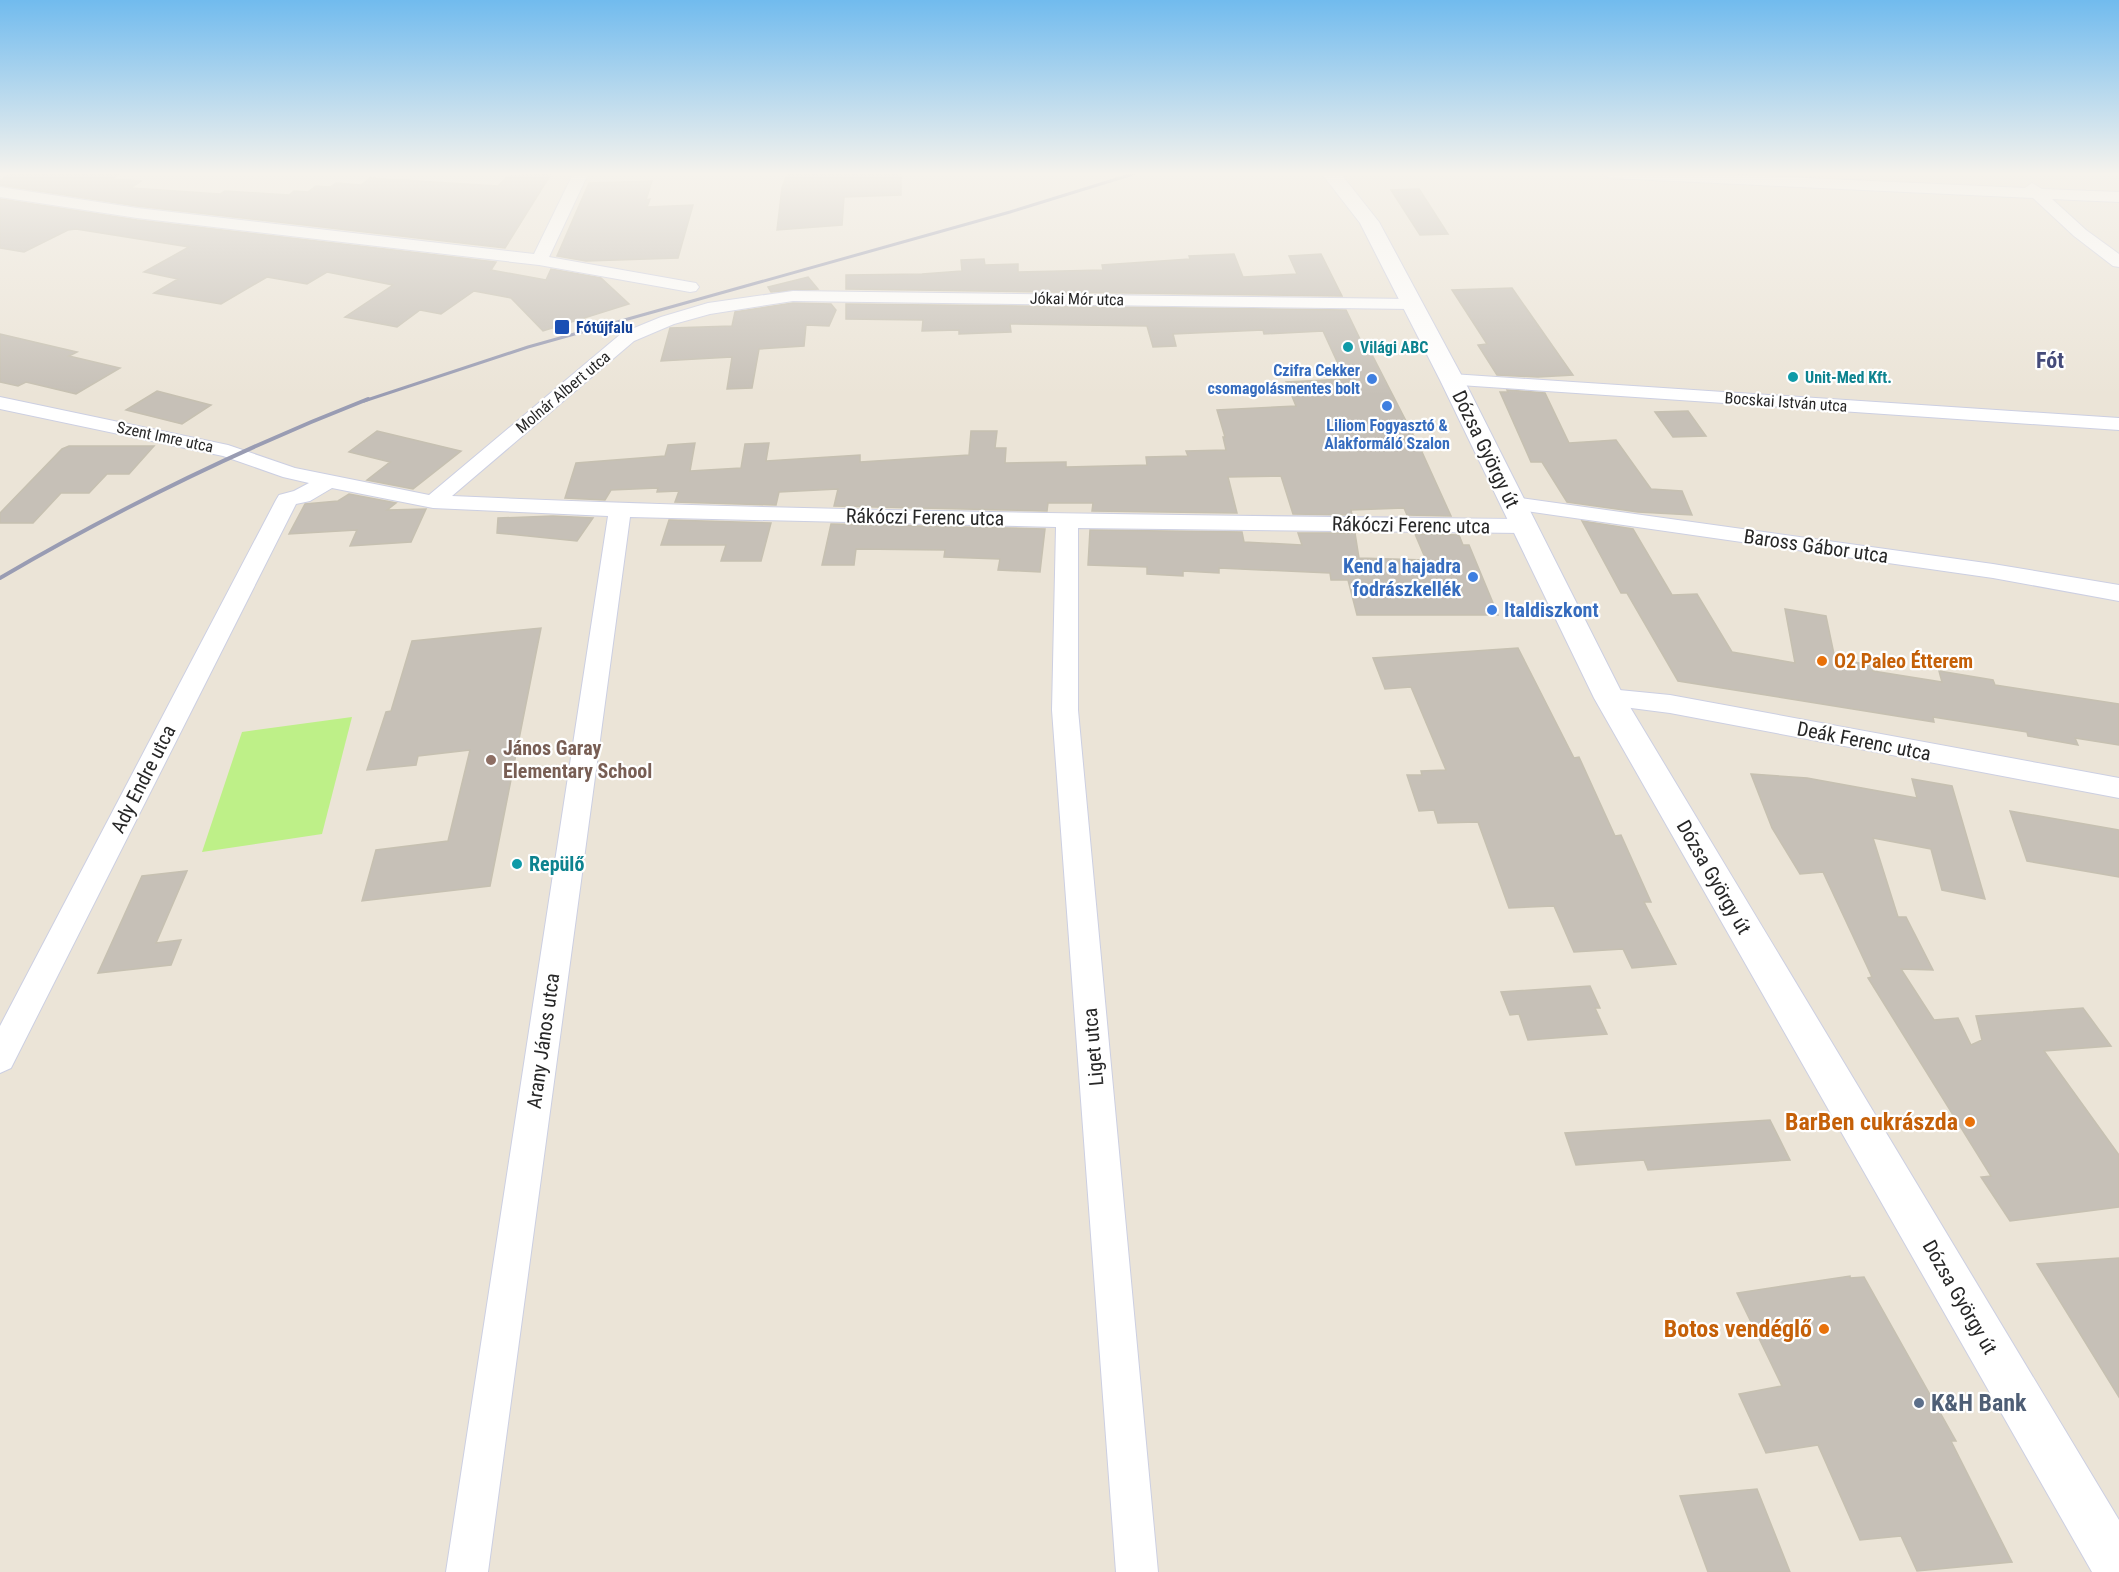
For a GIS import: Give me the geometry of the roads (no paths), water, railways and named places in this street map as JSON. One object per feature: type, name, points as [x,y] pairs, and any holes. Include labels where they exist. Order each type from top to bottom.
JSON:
[{"type":"main road","name":"Dózsa György út","points":[[1382,247],[1452,380],[1609,698],[2119,1569]]},
{"type":"street","points":[[431,247],[539,260],[690,288]]},
{"type":"street","points":[[539,260],[545,247]]},
{"type":"street","points":[[2099,247],[2119,262]]},
{"type":"street","name":"Jókai Mór utca","points":[[742,300],[793,296],[1412,304]]},
{"type":"street","name":"Molnár Albert utca","points":[[433,502],[628,337],[654,324],[742,300]]},
{"type":"street","name":"Bocskai István utca","points":[[1452,380],[2119,424]]},
{"type":"street","name":"Szent Imre utca","points":[[0,403],[228,450],[290,473],[327,482]]},
{"type":"street","name":"Ady Endre utca","points":[[0,1058],[286,500],[280,493],[282,483],[290,473]]},
{"type":"street","points":[[286,500],[302,496],[327,482]]},
{"type":"street","name":"Rákóczi Ferenc utca","points":[[327,482],[433,502],[620,510],[1067,521],[1524,526]]},
{"type":"street","name":"Baross Gábor utca","points":[[1513,502],[1993,571],[2119,593]]},
{"type":"street","name":"Arany János utca","points":[[466,1572],[620,510]]},
{"type":"street","name":"Liget utca","points":[[1067,521],[1065,710],[1137,1572]]},
{"type":"street","name":"Deák Ferenc utca","points":[[1609,698],[1670,704],[2119,788]]},
{"type":"railway","points":[[364,401],[528,347],[884,247]]},
{"type":"railway","points":[[0,578],[180,481],[273,438],[368,399]]},
{"type":"place","name":"Fótújfalu","points":[[562,327]]},
{"type":"place","name":"Világi ABC","points":[[1348,347]]},
{"type":"place","name":"Unit-Med Kft.","points":[[1793,377]]},
{"type":"place","name":"Czifra Cekker csomagolásmentes bolt","points":[[1372,379]]},
{"type":"place","name":"Liliom Fogyasztó & Alakformáló Szalon","points":[[1387,406]]},
{"type":"place","name":"Kend a hajadra fodrászkellék","points":[[1473,577]]},
{"type":"place","name":"Italdiszkont","points":[[1492,610]]},
{"type":"place","name":"O2 Paleo Étterem","points":[[1822,661]]},
{"type":"place","name":"János Garay Elementary School","points":[[491,760]]},
{"type":"place","name":"Repülő","points":[[517,864]]},
{"type":"place","name":"BarBen cukrászda","points":[[1970,1122]]},
{"type":"place","name":"Botos vendéglő","points":[[1824,1329]]},
{"type":"place","name":"K&H Bank","points":[[1919,1403]]},
{"type":"district","name":"Fót","points":[[2050,360]]}]
